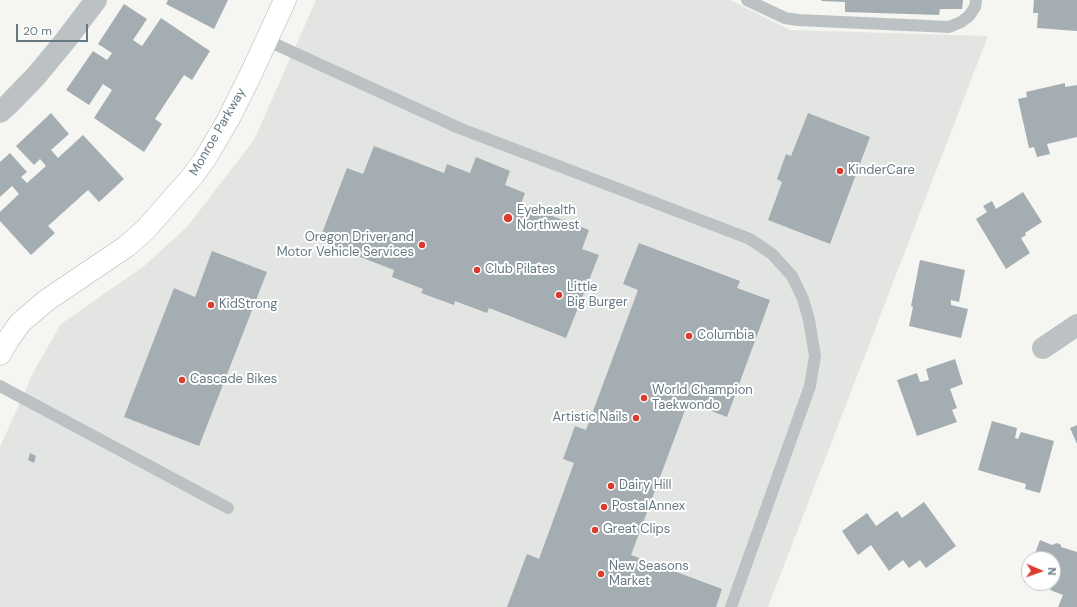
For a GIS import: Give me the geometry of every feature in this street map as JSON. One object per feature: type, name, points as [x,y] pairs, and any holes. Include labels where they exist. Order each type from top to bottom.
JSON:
[{"type":"street","points":[[0,112],[36,76],[96,0]]},
{"type":"street","name":"Monroe Parkway","points":[[0,354],[20,323],[47,300],[127,246],[145,230],[191,178],[216,140],[238,99],[285,0]]},
{"type":"street","points":[[1043,348],[1077,325]]},
{"type":"lane","points":[[747,0],[785,18],[798,20],[949,27],[961,22],[969,16],[975,7],[976,0]]},
{"type":"lane","points":[[266,40],[459,128],[750,239],[772,254],[792,276],[803,299],[816,356],[810,386],[731,607]]},
{"type":"lane","points":[[0,386],[228,508]]},
{"type":"shaded area","points":[[316,0],[730,0],[790,30],[988,36],[768,607],[0,607],[0,447],[35,369],[61,324],[144,266],[187,227],[254,140]]},
{"type":"building","points":[[168,0],[228,0],[214,29],[166,4]]},
{"type":"building","points":[[963,0],[962,9],[940,9],[939,15],[845,12],[845,2],[821,1]]},
{"type":"building","points":[[1034,0],[1077,0],[1077,31],[1037,28],[1038,13],[1033,13]]},
{"type":"building","points":[[124,4],[147,19],[133,40],[142,46],[161,18],[210,51],[192,80],[184,75],[155,119],[162,124],[144,152],[94,118],[112,90],[103,84],[89,105],[66,90],[93,51],[107,60],[112,53],[98,44]]},
{"type":"building","points":[[1065,83],[1065,87],[1077,85],[1077,137],[1047,144],[1050,154],[1037,157],[1034,147],[1029,148],[1018,99],[1027,97],[1026,92]]},
{"type":"building","points":[[51,113],[69,134],[51,150],[58,158],[83,135],[124,179],[99,202],[88,190],[48,226],[55,233],[31,255],[0,221],[0,212],[19,194],[12,186],[0,197],[0,162],[10,153],[27,172],[21,177],[27,183],[46,166],[40,159],[34,165],[16,146]]},
{"type":"building","points":[[808,113],[870,137],[830,244],[768,220],[782,182],[777,179],[786,154],[791,156]]},
{"type":"building","points":[[374,146],[444,173],[447,164],[470,173],[476,157],[510,171],[505,185],[525,193],[521,204],[589,230],[582,249],[599,255],[566,338],[489,308],[487,313],[455,301],[454,305],[421,293],[423,289],[392,277],[394,270],[319,241],[347,168],[363,174]]},
{"type":"building","points":[[1023,192],[1042,222],[1025,233],[1026,235],[1021,238],[1030,253],[1006,269],[976,219],[987,212],[983,206],[992,201],[996,209]]},
{"type":"building","points":[[639,243],[740,281],[737,288],[770,300],[727,417],[688,402],[631,555],[722,589],[716,607],[507,607],[527,554],[539,559],[574,463],[563,459],[575,426],[586,430],[638,290],[623,284]]},
{"type":"building","name":"Cascade Bikes","points":[[212,251],[267,272],[199,446],[124,417],[174,288],[195,297]]},
{"type":"building","points":[[920,260],[965,270],[959,302],[951,300],[951,305],[968,309],[961,338],[909,326],[913,307],[911,306]]},
{"type":"building","points":[[955,359],[963,384],[950,389],[957,408],[952,410],[957,422],[917,436],[897,380],[917,373],[920,382],[929,380],[926,369]]},
{"type":"building","points":[[992,421],[1017,428],[1015,438],[1018,439],[1021,432],[1054,441],[1040,493],[1025,489],[1026,484],[978,470]]},
{"type":"building","points":[[1077,425],[1077,444],[1070,428]]},
{"type":"building","points":[[30,453],[36,456],[34,463],[28,460]]},
{"type":"building","points":[[924,502],[956,546],[926,568],[920,560],[909,568],[903,560],[889,571],[871,545],[858,555],[842,531],[867,513],[876,526],[897,511],[902,518]]},
{"type":"building","points":[[1040,540],[1052,545],[1057,543],[1061,545],[1061,547],[1077,552],[1077,607],[1058,607],[1063,595],[1053,591],[1061,591],[1061,551],[1036,551]]},
{"type":"place","name":"KinderCare","points":[[840,171]]},
{"type":"place","name":"Eyehealth Northwest","points":[[508,218]]},
{"type":"place","name":"Oregon Driver and Motor Vehicle Services","points":[[422,245]]},
{"type":"place","name":"Club Pilates","points":[[477,270]]},
{"type":"place","name":"Little Big Burger","points":[[559,295]]},
{"type":"place","name":"KidStrong","points":[[211,305]]},
{"type":"place","name":"Columbia","points":[[689,336]]},
{"type":"place","name":"Cascade Bikes","points":[[182,380]]},
{"type":"place","name":"World Champion Taekwondo","points":[[644,398]]},
{"type":"place","name":"Artistic Nails","points":[[636,418]]},
{"type":"place","name":"Dairy Hill","points":[[611,486]]},
{"type":"place","name":"PostalAnnex","points":[[604,507]]},
{"type":"place","name":"Great Clips","points":[[595,530]]},
{"type":"place","name":"New Seasons Market","points":[[601,574]]}]
